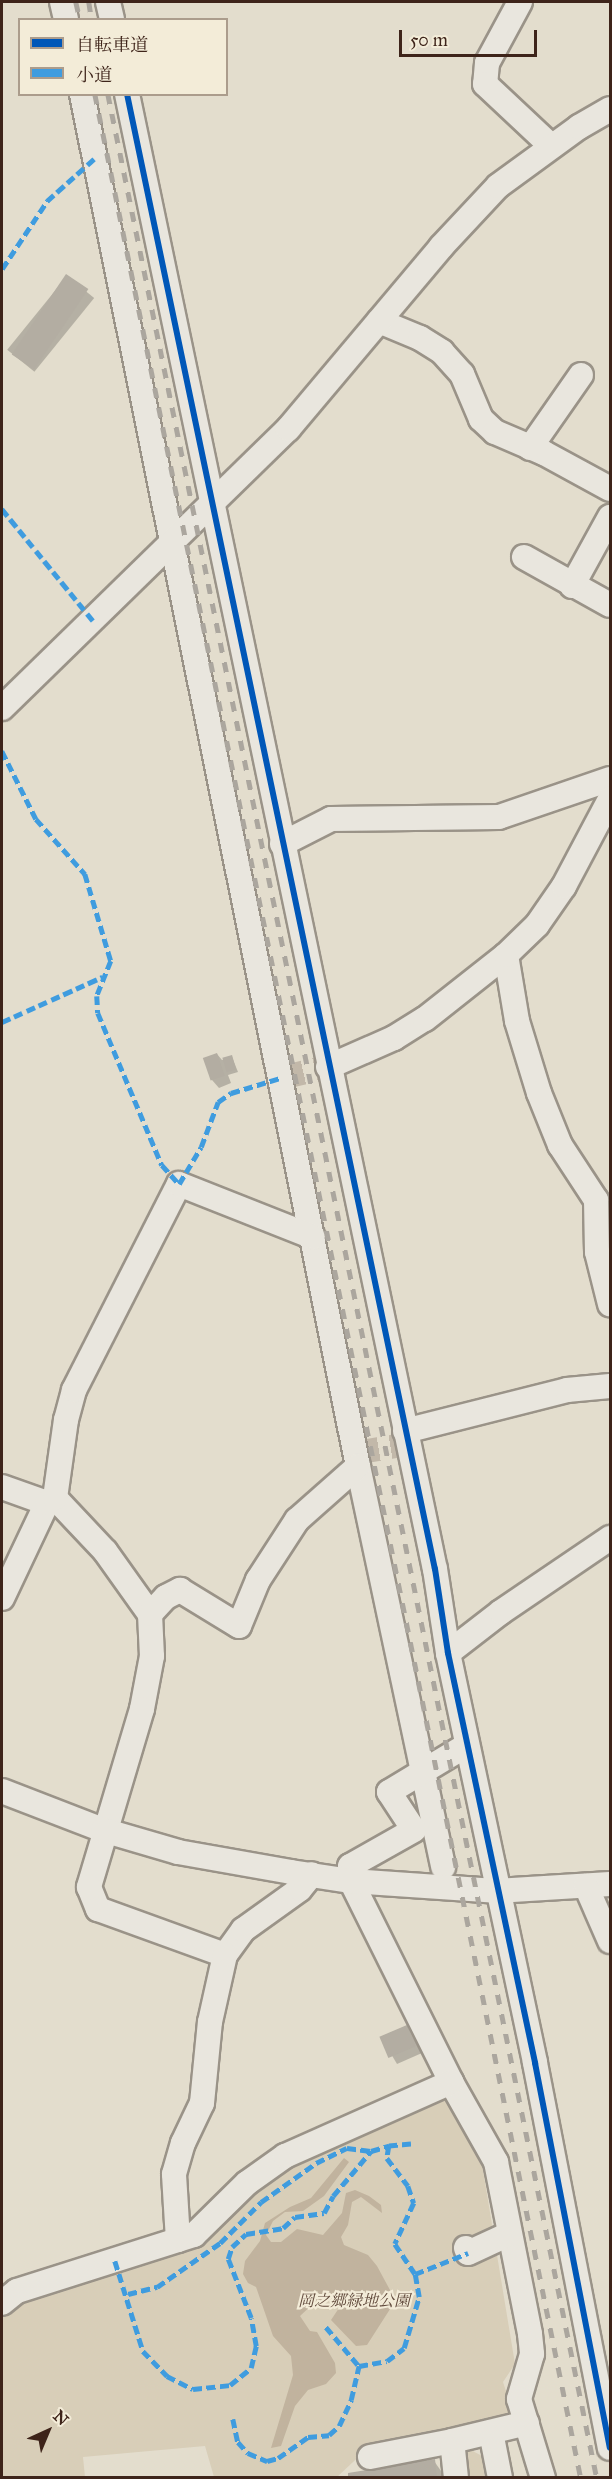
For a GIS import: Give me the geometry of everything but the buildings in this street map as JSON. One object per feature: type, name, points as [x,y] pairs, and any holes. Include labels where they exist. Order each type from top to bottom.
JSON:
[{"type":"street","points":[[62,2],[66,18]]},
{"type":"street","points":[[108,2],[112,18]]},
{"type":"street","points":[[520,2],[487,63],[484,84],[551,147]]},
{"type":"street","points":[[82,96],[358,1466],[443,1867]]},
{"type":"street","points":[[127,96],[328,1066],[435,1569],[448,1653],[496,1891],[600,2340],[610,2448]]},
{"type":"street","points":[[2,708],[94,622],[171,542],[288,429],[498,186],[551,147],[610,109]]},
{"type":"street","points":[[379,321],[420,338],[442,352],[462,374],[481,419],[495,432],[610,489]]},
{"type":"street","points":[[530,448],[581,375]]},
{"type":"street","points":[[572,586],[610,518]]},
{"type":"street","points":[[524,557],[572,586],[610,605]]},
{"type":"street","points":[[282,844],[331,819],[499,817],[610,779]]},
{"type":"street","points":[[328,1066],[394,1038],[425,1019],[506,955],[537,925],[564,886],[610,799]]},
{"type":"street","points":[[506,955],[517,1021],[539,1093],[560,1145],[596,1200],[597,1252],[610,1304]]},
{"type":"street","points":[[2,1599],[51,1501],[74,1390],[179,1184],[313,1237]]},
{"type":"street","points":[[405,1431],[567,1390],[610,1386]]},
{"type":"street","points":[[150,1614],[166,1597],[180,1590],[239,1626],[258,1580],[297,1520],[358,1466]]},
{"type":"street","points":[[2,1487],[51,1501],[105,1551],[150,1614],[152,1656],[142,1709],[103,1830],[89,1887],[98,1909],[225,1955]]},
{"type":"street","points":[[448,1653],[501,1612],[610,1538]]},
{"type":"street","points":[[467,1745],[389,1792],[414,1830],[350,1866],[351,1881],[451,2082],[496,2162],[530,2334],[531,2354],[519,2399],[543,2478]]},
{"type":"street","points":[[2,1791],[103,1830],[178,1852],[351,1881],[496,1891],[610,1884]]},
{"type":"street","points":[[178,2240],[174,2174],[183,2143],[202,2103],[210,2022],[225,1955],[243,1930],[300,1889],[312,1874]]},
{"type":"street","points":[[586,1886],[610,1941]]},
{"type":"street","points":[[2,2303],[17,2291],[194,2235],[248,2184],[285,2156],[451,2082]]},
{"type":"street","points":[[466,2248],[468,2253],[509,2234]]},
{"type":"street","points":[[370,2457],[527,2424]]},
{"type":"street","points":[[491,2432],[500,2478]]},
{"type":"street","points":[[452,2441],[456,2478]]},
{"type":"green space","name":"岡之郷緑地公園","points":[[444,2093],[482,2164],[515,2364],[503,2382],[516,2421],[368,2448],[337,2477],[214,2477],[205,2446],[83,2457],[85,2477],[2,2478],[2,2311],[13,2302],[198,2244],[289,2160]]},
{"type":"green space","points":[[469,2449],[482,2456],[489,2477],[461,2477],[463,2451]]},
{"type":"shaded area","points":[[344,2158],[349,2162],[324,2196],[303,2211],[285,2212],[273,2221],[266,2235],[271,2242],[281,2242],[297,2229],[323,2235],[342,2213],[346,2193],[355,2190],[369,2196],[381,2205],[382,2213],[361,2197],[352,2202],[348,2225],[341,2237],[344,2245],[368,2255],[377,2266],[390,2290],[392,2306],[367,2345],[356,2346],[331,2320],[341,2305],[337,2300],[315,2302],[300,2316],[310,2331],[317,2332],[335,2363],[336,2373],[326,2384],[308,2390],[295,2406],[281,2446],[271,2448],[293,2375],[291,2356],[273,2336],[256,2287],[248,2283],[243,2274],[245,2261],[260,2241],[265,2223],[290,2207],[311,2198]]},
{"type":"tunnel","points":[[280,1078],[328,1067]]},
{"type":"tunnel","points":[[355,1453],[408,1444]]},
{"type":"railway","points":[[76,2],[80,18]]},
{"type":"railway","points":[[89,2],[92,18]]},
{"type":"railway","points":[[95,96],[581,2478]]},
{"type":"railway","points":[[108,96],[597,2478]]},
{"type":"marked path","points":[[2,269],[47,201],[96,157]]},
{"type":"marked path","points":[[2,509],[94,622]]},
{"type":"marked path","points":[[2,751],[36,819],[85,874],[111,961],[97,996],[98,1013],[162,1165],[179,1184],[201,1147],[218,1102],[231,1093],[280,1078]]},
{"type":"marked path","points":[[2,1022],[102,977]]},
{"type":"marked path","points":[[411,2144],[389,2146],[387,2158],[408,2186],[414,2203],[395,2244],[415,2274]]},
{"type":"marked path","points":[[115,2261],[143,2351],[167,2376],[193,2389],[230,2385],[251,2368],[256,2346],[251,2318],[228,2259],[232,2247],[246,2234],[283,2228],[295,2217],[324,2213],[333,2196],[371,2151],[389,2146]]},
{"type":"marked path","points":[[128,2294],[157,2287],[220,2243],[261,2202],[316,2163],[347,2148],[371,2151]]},
{"type":"marked path","points":[[326,2327],[359,2366],[387,2361],[404,2348],[419,2297],[415,2274],[468,2253]]},
{"type":"marked path","points":[[233,2419],[238,2442],[248,2453],[267,2461],[278,2458],[308,2437],[329,2435],[339,2426],[351,2400],[359,2366]]},
{"type":"cycle path","points":[[127,96],[435,1569],[448,1653],[535,2063],[610,2448]]}]
